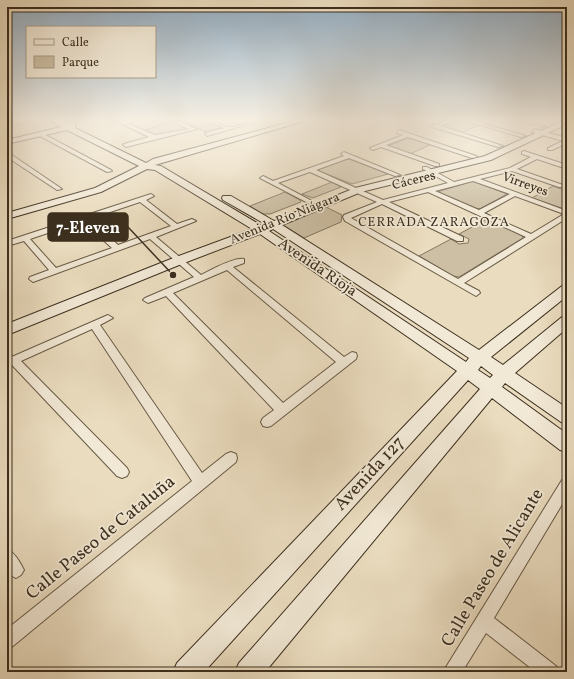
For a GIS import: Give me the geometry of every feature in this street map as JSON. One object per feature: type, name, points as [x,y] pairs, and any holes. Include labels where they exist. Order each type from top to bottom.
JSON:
[{"type":"main road","points":[[119,151],[146,166]]},
{"type":"main road","name":"Avenida Rioja","points":[[136,151],[263,225],[497,380],[567,417]]},
{"type":"main road","points":[[7,224],[98,190],[146,166],[202,151]]},
{"type":"main road","name":"Avenida Río Niágara","points":[[7,320],[263,225],[350,186],[431,168],[474,157],[489,151]]},
{"type":"main road","name":"Avenida Río Niágara","points":[[263,225],[310,202],[350,186],[396,175],[488,158],[502,151]]},
{"type":"main road","points":[[7,216],[106,194],[157,164]]},
{"type":"main road","name":"Avenida Rioja","points":[[157,164],[168,164],[217,198]]},
{"type":"main road","name":"Avenida Río Niágara","points":[[7,330],[177,258]]},
{"type":"main road","name":"Avenida 127","points":[[186,672],[473,364],[567,289]]},
{"type":"main road","points":[[254,670],[497,380],[567,320]]},
{"type":"main road","name":"Avenida Rioja","points":[[497,380],[567,444]]},
{"type":"street","points":[[71,151],[108,171]]},
{"type":"street","points":[[393,151],[431,168],[453,184]]},
{"type":"street","points":[[455,151],[474,157]]},
{"type":"street","points":[[342,153],[396,175]]},
{"type":"street","points":[[524,153],[567,167]]},
{"type":"street","points":[[7,154],[58,189]]},
{"type":"street","points":[[273,183],[349,156]]},
{"type":"street","name":"Cáceres","points":[[458,283],[349,221],[347,217],[382,202],[512,169],[536,157]]},
{"type":"street","points":[[512,169],[561,186]]},
{"type":"street","points":[[311,170],[350,186],[460,239]]},
{"type":"street","points":[[263,178],[310,202]]},
{"type":"street","name":"Virreyes","points":[[474,179],[567,214]]},
{"type":"street","points":[[428,190],[532,237]]},
{"type":"street","points":[[479,213],[515,194]]},
{"type":"street","points":[[7,244],[151,196]]},
{"type":"street","points":[[140,199],[176,227]]},
{"type":"street","points":[[476,294],[458,283],[567,214]]},
{"type":"street","points":[[33,279],[192,221]]},
{"type":"street","points":[[95,228],[117,248]]},
{"type":"street","points":[[151,236],[200,278]]},
{"type":"street","points":[[25,238],[54,271]]},
{"type":"street","points":[[148,300],[241,261]]},
{"type":"street","points":[[227,266],[347,359],[267,422]]},
{"type":"street","points":[[167,292],[282,410]]},
{"type":"street","points":[[108,318],[10,362],[122,472]]},
{"type":"street","name":"Calle Paseo de Cataluña","points":[[94,324],[200,481]]},
{"type":"street","name":"Calle Paseo de Cataluña","points":[[7,640],[200,481],[231,458]]},
{"type":"street","name":"Calle Paseo de Alicante","points":[[452,672],[567,484]]},
{"type":"street","points":[[484,621],[550,672]]},
{"type":"green space","points":[[401,151],[417,151],[410,154]]},
{"type":"green space","points":[[348,159],[388,174],[352,184],[319,171],[319,169]]},
{"type":"green space","points":[[473,181],[507,194],[480,209],[475,209],[437,192]]},
{"type":"green space","points":[[332,182],[341,187],[313,198],[302,194]]},
{"type":"green space","points":[[553,186],[561,189],[567,189],[567,210],[532,198]]},
{"type":"green space","points":[[285,192],[301,202],[270,214],[263,214],[250,206]]},
{"type":"green space","points":[[324,206],[342,215],[341,222],[304,238],[283,225],[283,222]]},
{"type":"green space","points":[[487,219],[522,235],[523,238],[459,277],[453,276],[419,256],[451,239],[459,244],[468,243],[469,239],[459,234]]},
{"type":"place","name":"7-Eleven","points":[[173,275]]},
{"type":"district","name":"CERRADA ZARAGOZA","points":[[434,223]]}]
